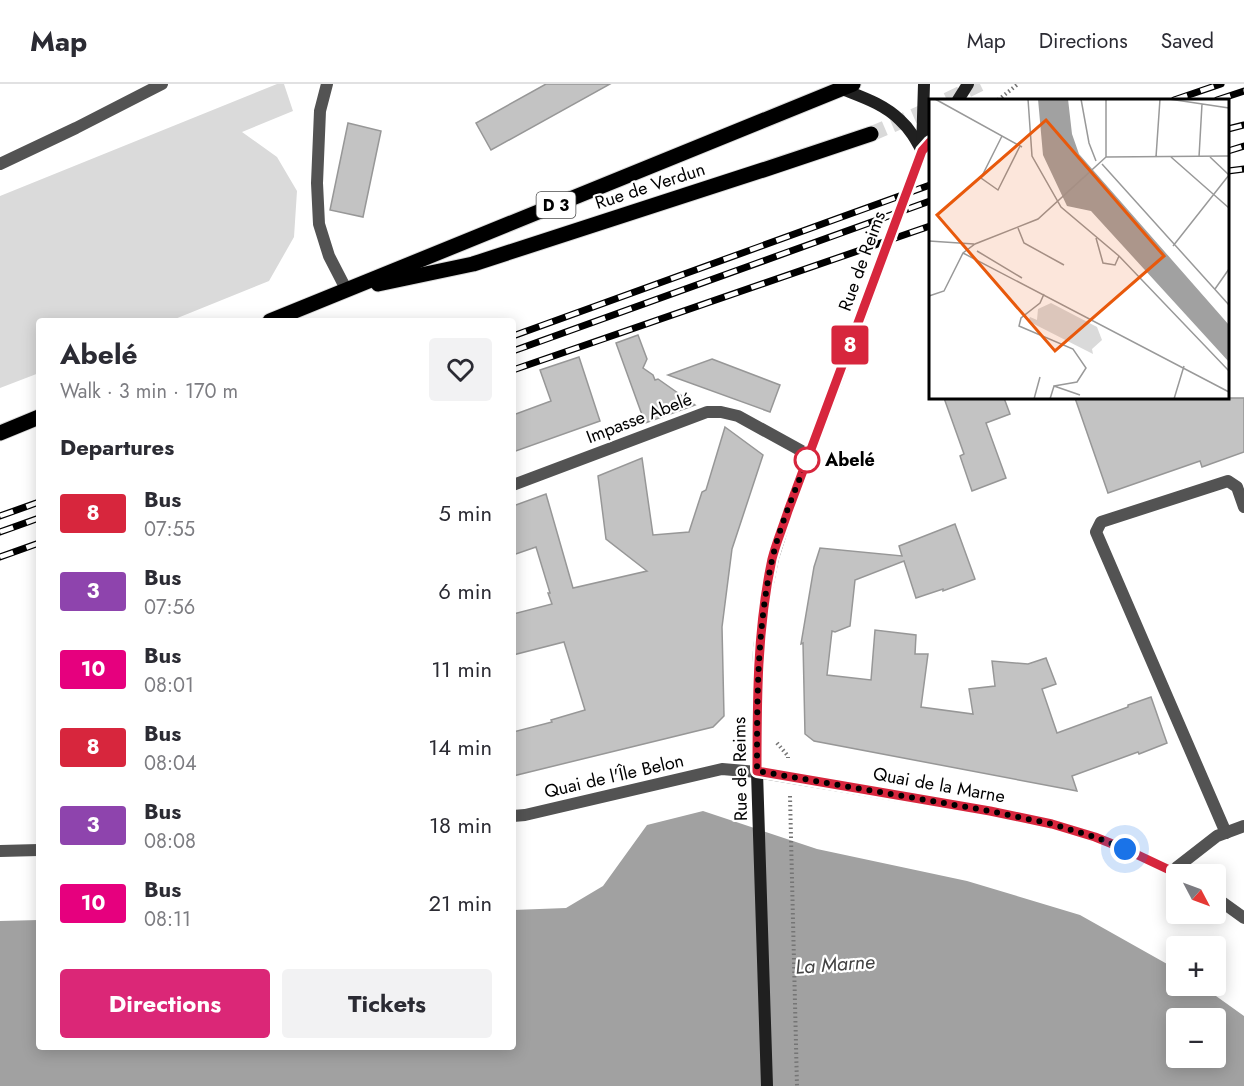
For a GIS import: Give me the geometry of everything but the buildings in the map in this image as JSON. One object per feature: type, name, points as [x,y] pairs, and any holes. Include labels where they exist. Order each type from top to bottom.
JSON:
[{"type":"main road","name":"Rue de Reims","points":[[767,1086],[757,771],[759,650],[765,598],[773,558],[788,511],[926,146],[924,84]]},
{"type":"main road","points":[[958,99],[968,84]]},
{"type":"main road","name":"Rue de Verdun","points":[[277,318],[847,86]]},
{"type":"main road","points":[[847,86],[900,119],[926,146]]},
{"type":"main road","name":"Rue de Verdun","points":[[340,292],[473,264],[871,134]]},
{"type":"main road","points":[[0,433],[36,418]]},
{"type":"street","points":[[0,164],[162,84]]},
{"type":"street","points":[[327,84],[320,111],[317,183],[319,224],[340,292]]},
{"type":"street","name":"Impasse Abelé","points":[[516,484],[706,412],[721,412],[738,416],[809,455]]},
{"type":"street","points":[[1226,833],[1096,532],[1101,522],[1228,481],[1237,487],[1244,507]]},
{"type":"street","name":"Quai de l'Île Belon","points":[[516,816],[722,769],[757,771]]},
{"type":"street","name":"Quai de la Marne","points":[[757,771],[979,809],[1052,824],[1095,837],[1166,869]]},
{"type":"street","points":[[1185,864],[1217,836],[1244,826]]},
{"type":"street","points":[[0,851],[36,850]]},
{"type":"street","points":[[1226,905],[1244,918]]},
{"type":"path","points":[[999,99],[1018,84]]},
{"type":"path","points":[[792,831],[797,1086]]},
{"type":"shaded area","points":[[277,84],[284,84],[293,111],[242,132],[277,157],[297,191],[294,237],[269,281],[177,318],[36,318],[36,374],[0,388],[0,196]]},
{"type":"water","name":"La Marne","points":[[703,811],[817,849],[967,881],[1080,915],[1166,963],[1166,996],[1216,996],[1244,1016],[1244,1086],[0,1086],[0,921],[36,920],[36,1050],[516,1050],[516,910],[566,908],[603,886],[647,825]]},
{"type":"tunnel","points":[[949,99],[980,84]]},
{"type":"tunnel","points":[[871,134],[929,109]]},
{"type":"railway","points":[[1177,99],[1221,84]]},
{"type":"railway","points":[[1220,99],[1244,91]]},
{"type":"railway","points":[[1229,129],[1244,125]]},
{"type":"railway","points":[[1229,151],[1244,146]]},
{"type":"railway","points":[[1229,171],[1244,169]]},
{"type":"railway","points":[[516,335],[929,185]]},
{"type":"railway","points":[[516,350],[929,201]]},
{"type":"railway","points":[[516,369],[929,226]]},
{"type":"railway","points":[[0,516],[36,503]]},
{"type":"railway","points":[[0,532],[36,519]]},
{"type":"railway","points":[[0,557],[36,544]]},
{"type":"bus line","name":"8","points":[[929,143],[922,151],[788,511],[773,558],[765,598],[759,650],[757,771],[990,811],[1052,824],[1095,837],[1166,868]]},
{"type":"place","name":"Abelé","points":[[807,460]]},
{"type":"route","points":[[807,460],[809,455],[773,558],[765,598],[759,650],[757,771],[990,811],[1052,824],[1125,849]]}]
